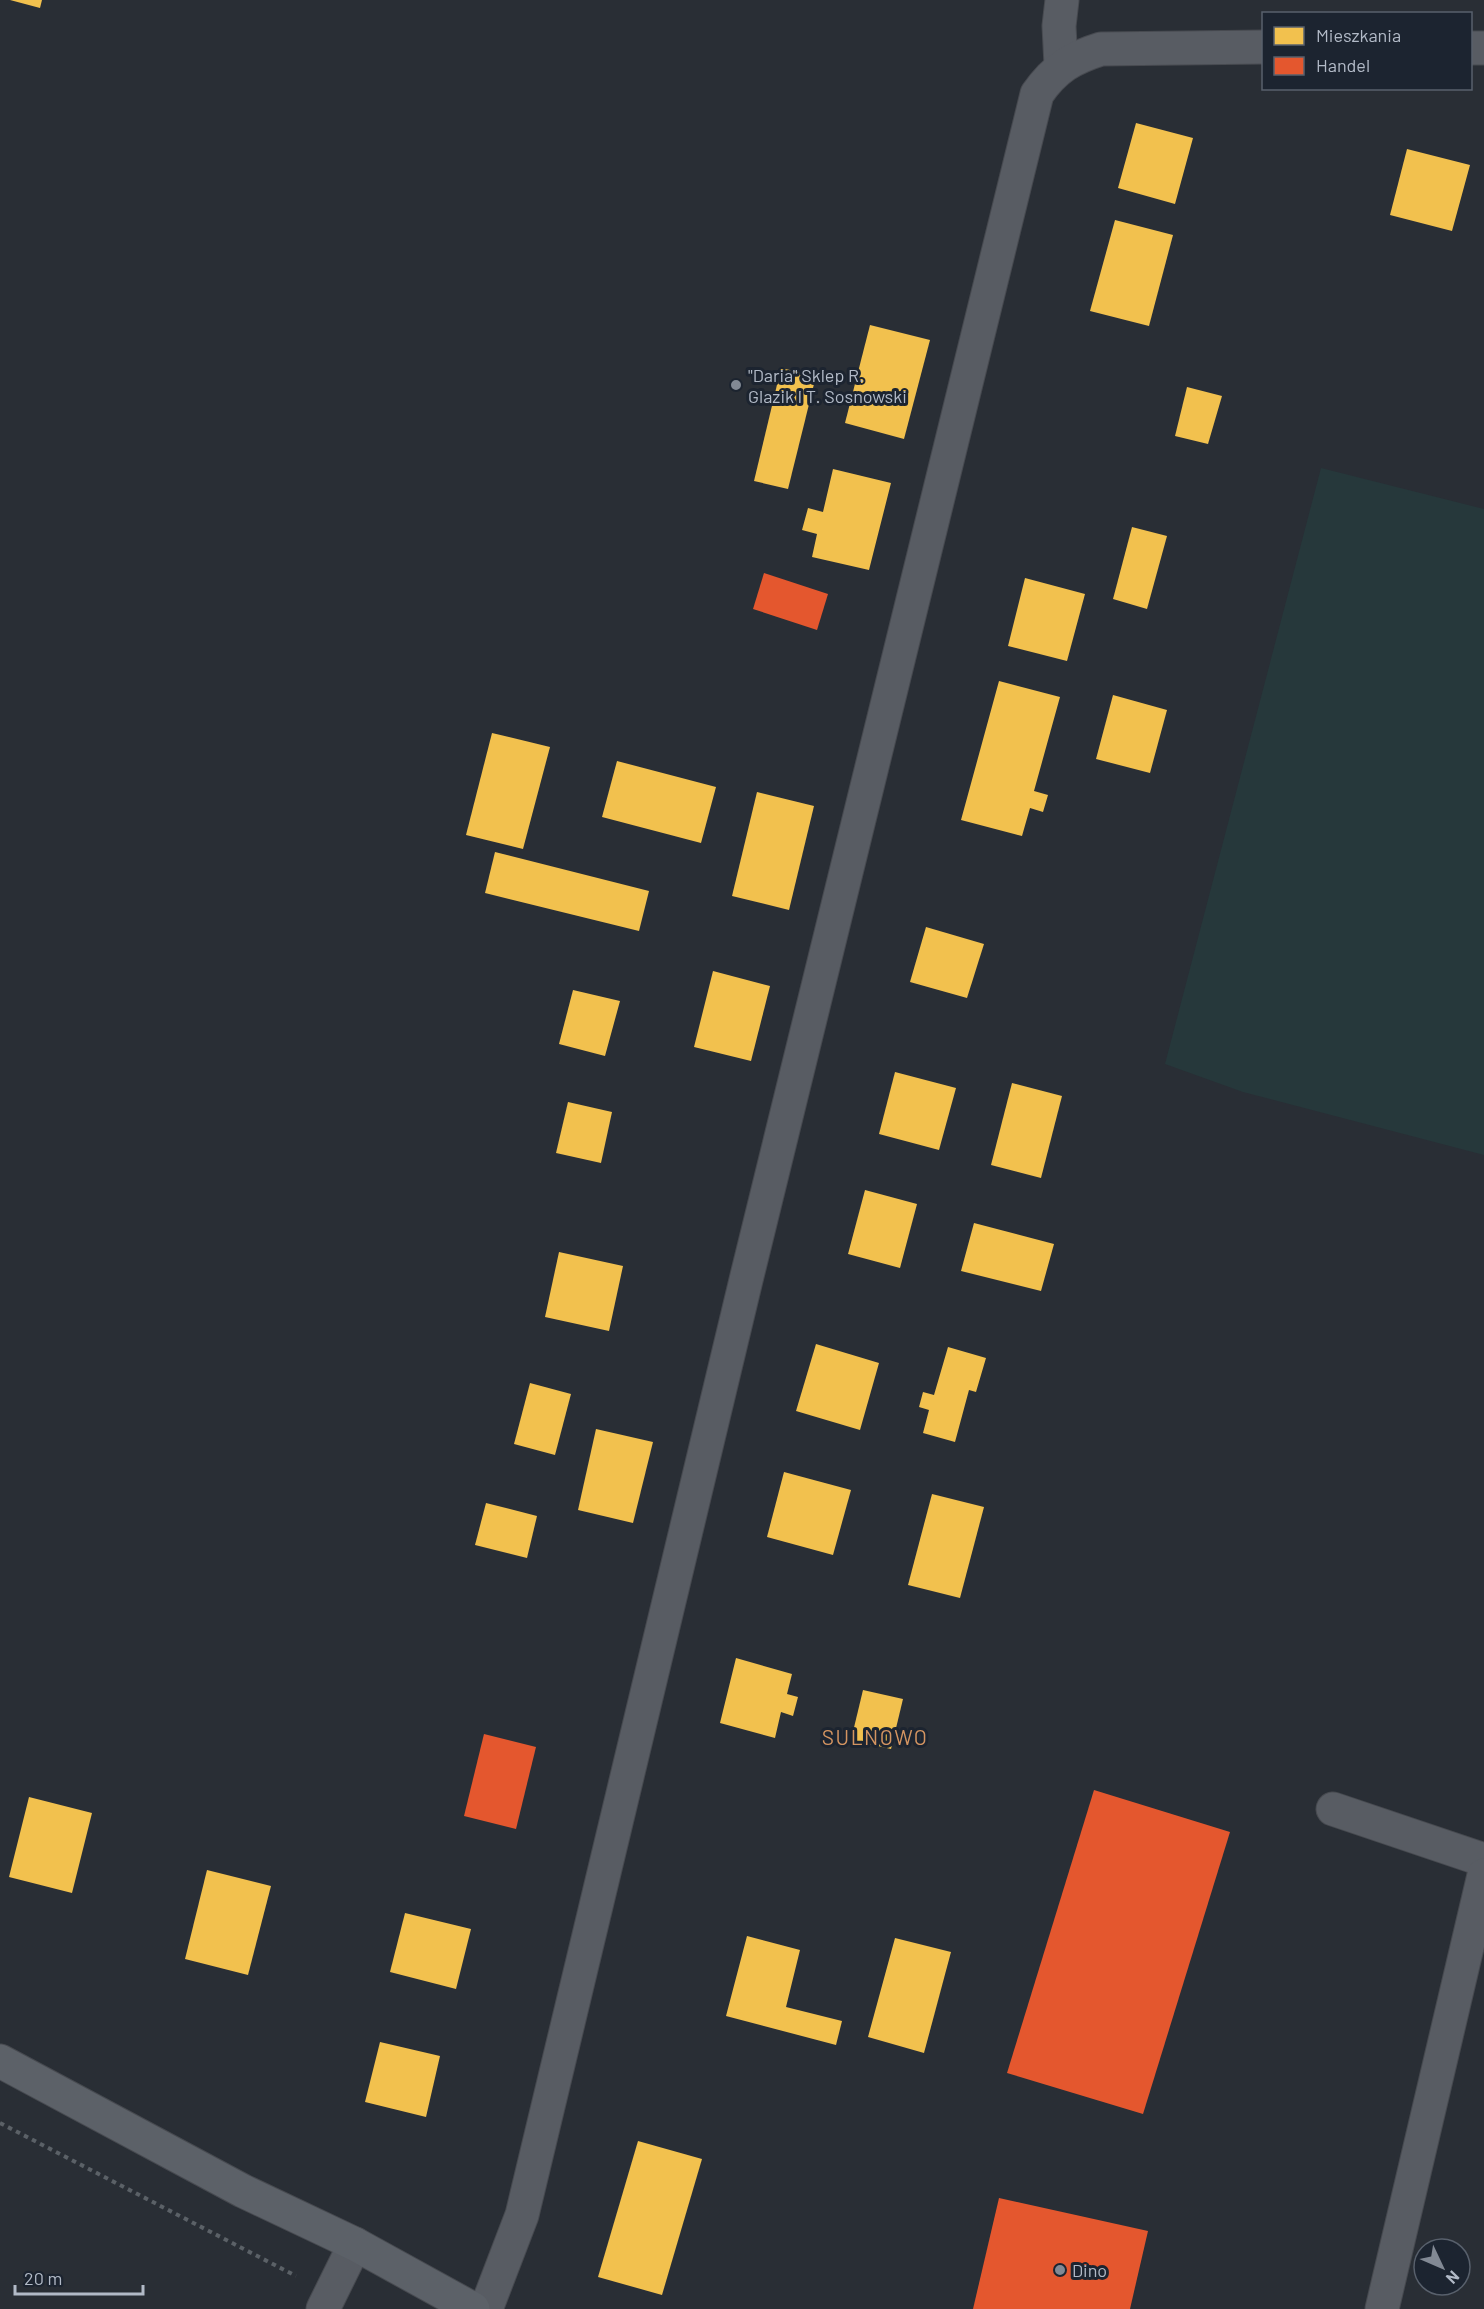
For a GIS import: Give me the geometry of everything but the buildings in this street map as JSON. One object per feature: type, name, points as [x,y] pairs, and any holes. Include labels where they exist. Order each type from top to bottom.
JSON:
[{"type":"main road","points":[[0,2061],[243,2191],[355,2244],[473,2309]]},
{"type":"street","points":[[1060,65],[1059,26],[1062,0]]},
{"type":"street","points":[[486,2309],[522,2216],[743,1291],[1037,94],[1060,65],[1101,49],[1262,47]]},
{"type":"street","points":[[1333,1809],[1484,1860]]},
{"type":"street","points":[[1382,2309],[1484,1875]]},
{"type":"street","points":[[327,2301],[355,2244]]},
{"type":"path","points":[[0,2123],[327,2301]]},
{"type":"shaded area","points":[[1321,468],[1484,509],[1484,1155],[1243,1092],[1165,1064]]},
{"type":"place","name":"\"Daria\" Sklep R. Glazik I T. Sosnowski","points":[[736,385]]},
{"type":"place","name":"Dino","points":[[1060,2270]]},
{"type":"district","name":"SULNOWO","points":[[875,1736]]}]
